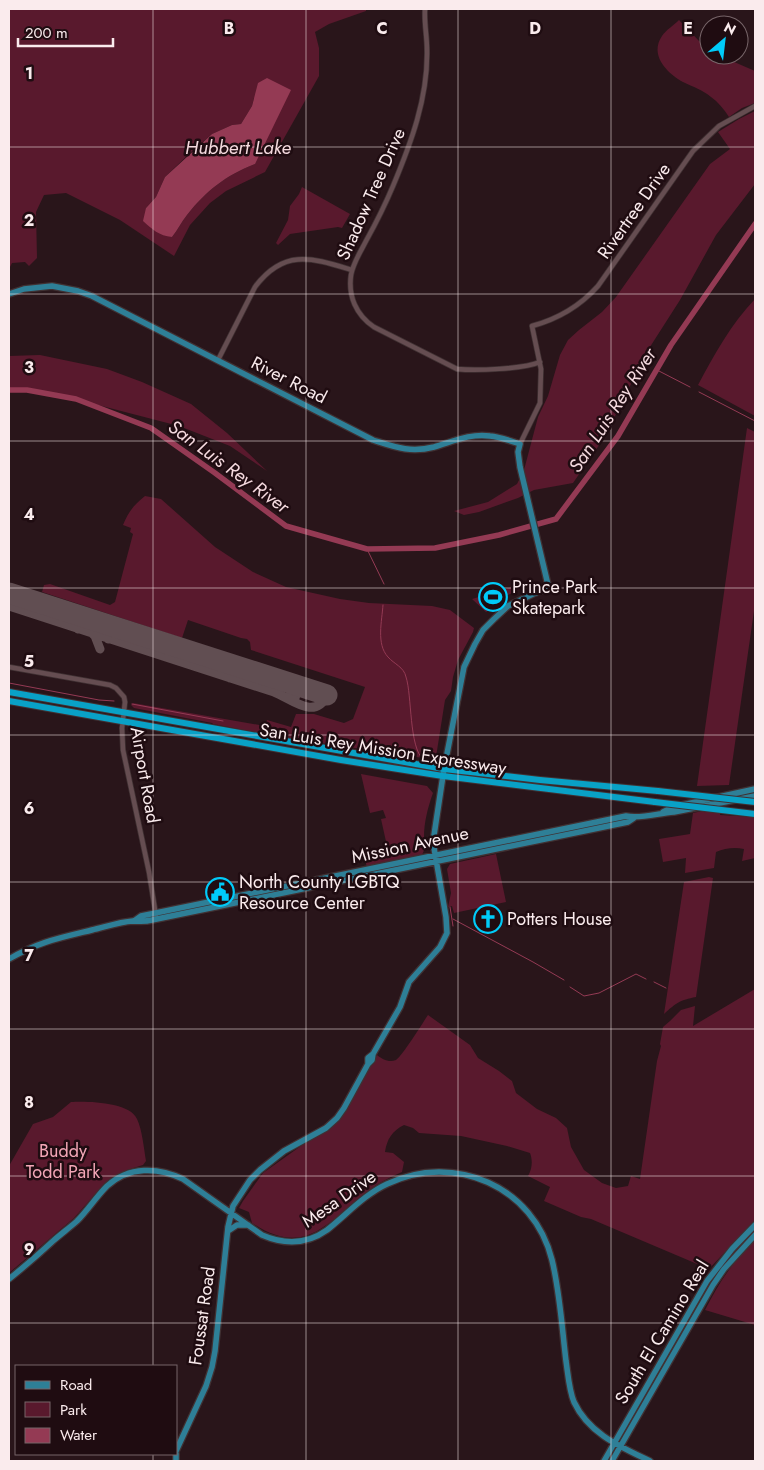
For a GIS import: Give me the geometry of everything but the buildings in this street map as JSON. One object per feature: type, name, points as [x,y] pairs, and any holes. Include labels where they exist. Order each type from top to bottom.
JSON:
[{"type":"highway","name":"San Luis Rey Mission Expressway","points":[[9,692],[444,768],[755,802]]},
{"type":"highway","name":"San Luis Rey Mission Expressway","points":[[9,701],[443,776],[755,814]]},
{"type":"main road","name":"River Road","points":[[9,294],[24,289],[52,286],[92,296],[373,440],[398,449],[417,450],[468,437],[481,436],[491,436],[520,444]]},
{"type":"main road","name":"Foussat Road","points":[[178,1448],[206,1386],[212,1367],[228,1231],[233,1206],[250,1180],[260,1170],[284,1152],[326,1128],[337,1118],[372,1060],[373,1054],[400,1007],[409,982],[440,947],[446,936],[447,925],[433,842],[444,768],[464,667],[483,630],[508,606],[535,593],[550,589],[520,467],[518,452],[520,444]]},
{"type":"main road","name":"Mission Avenue","points":[[661,813],[673,807],[755,789]]},
{"type":"main road","name":"Mission Avenue","points":[[9,960],[31,947],[51,940],[134,921],[142,922],[156,916],[231,897],[755,796]]},
{"type":"main road","name":"Mission Avenue","points":[[156,916],[196,912],[436,858]]},
{"type":"main road","points":[[260,898],[275,892],[277,888]]},
{"type":"main road","points":[[196,912],[202,908],[228,902],[231,897]]},
{"type":"main road","name":"Mesa Drive","points":[[9,1279],[76,1222],[107,1186],[125,1175],[136,1171],[151,1170],[166,1172],[176,1176],[232,1211],[262,1235],[280,1241],[298,1242],[311,1239],[327,1230],[378,1189],[405,1177],[440,1171],[460,1173],[478,1178],[499,1188],[516,1201],[540,1230],[547,1245],[554,1272],[569,1378],[575,1402],[586,1420],[595,1430],[650,1461]]},
{"type":"main road","points":[[228,1231],[237,1225],[248,1225]]},
{"type":"main road","name":"South El Camino Real","points":[[612,1461],[617,1444],[707,1281],[732,1249],[755,1225]]},
{"type":"main road","name":"South El Camino Real","points":[[604,1461],[617,1444],[713,1285],[724,1269],[755,1234]]},
{"type":"street","name":"Shadow Tree Drive","points":[[425,9],[426,78],[417,120],[393,187],[352,270],[350,282],[351,296],[358,312],[374,327],[451,366],[469,370],[527,366],[540,362]]},
{"type":"street","name":"Rivertree Drive","points":[[540,362],[532,326],[569,311],[590,296],[693,151],[719,126],[755,106]]},
{"type":"street","points":[[218,360],[256,287],[262,278],[276,267],[288,261],[304,259],[327,262],[352,270]]},
{"type":"street","points":[[520,444],[540,403],[542,377],[540,362]]},
{"type":"street","name":"Airport Road","points":[[9,667],[110,684],[124,697],[122,721],[123,750],[148,866],[156,916]]},
{"type":"green space","points":[[9,9],[366,9],[366,11],[329,24],[315,32],[319,48],[319,76],[265,172],[226,191],[210,203],[190,225],[174,256],[120,220],[66,193],[44,195],[36,212],[37,258],[29,266],[25,262],[12,263],[9,269]],"holes":[[[254,98],[255,164],[226,179],[209,191],[187,215],[172,237],[146,208],[156,197],[165,177],[190,153],[212,134],[232,125],[241,124],[252,106]]]},
{"type":"green space","points":[[679,20],[699,41],[699,65],[741,65],[755,71],[755,103],[742,108],[729,117],[723,108],[708,95],[671,74],[659,57],[659,43],[664,34]]},
{"type":"green space","points":[[755,111],[755,184],[716,235],[680,300],[648,350],[604,438],[573,483],[534,490],[479,512],[464,515],[454,511],[488,502],[517,484],[524,470],[538,417],[548,396],[560,355],[568,340],[602,312],[616,297],[710,164],[730,149],[718,132]]},
{"type":"green space","points":[[302,187],[350,214],[342,228],[290,234],[278,245],[276,243],[288,220],[290,206]]},
{"type":"green space","points":[[755,299],[755,416],[698,385],[731,329]]},
{"type":"green space","points":[[40,355],[107,369],[191,404],[227,433],[267,471],[230,446],[179,426],[44,391],[9,388],[9,356]]},
{"type":"green space","points":[[747,428],[755,432],[755,604],[729,785],[697,786]]},
{"type":"green space","points":[[145,496],[161,499],[215,547],[253,572],[286,587],[340,599],[369,603],[432,606],[450,610],[474,628],[458,660],[451,691],[445,700],[436,757],[430,759],[287,738],[134,708],[131,705],[133,703],[265,726],[267,720],[291,727],[296,714],[314,714],[344,723],[353,719],[365,687],[251,650],[250,642],[247,639],[188,620],[182,638],[42,592],[44,585],[50,584],[110,605],[115,602],[133,534],[130,532],[131,528],[123,525],[132,509]]},
{"type":"green space","name":"Prince Park Skatepark","points":[[529,581],[530,584],[508,595],[486,612],[472,599],[506,589]]},
{"type":"green space","points":[[361,774],[427,786],[433,793],[428,809],[424,831],[424,849],[421,856],[367,868],[364,855],[367,850],[387,846],[381,819],[386,818],[383,810],[370,813]]},
{"type":"green space","points":[[721,807],[720,815],[755,817],[755,858],[742,861],[744,849],[726,849],[716,852],[714,868],[685,873],[686,858],[663,862],[659,839],[690,834],[693,813]]},
{"type":"green space","points":[[496,854],[506,902],[454,913],[452,906],[448,907],[451,893],[447,869],[450,864]]},
{"type":"green space","points":[[709,877],[713,878],[696,997],[678,1002],[664,1014],[684,882]]},
{"type":"green space","points":[[755,989],[755,1220],[709,1269],[544,1201],[550,1187],[528,1176],[532,1165],[530,1153],[461,1136],[419,1133],[413,1128],[404,1125],[391,1136],[385,1152],[393,1153],[404,1162],[402,1172],[372,1188],[328,1224],[315,1232],[302,1237],[287,1238],[271,1233],[252,1223],[249,1212],[239,1208],[263,1173],[336,1121],[377,1055],[388,1061],[396,1060],[399,1057],[428,1015],[470,1045],[478,1058],[512,1081],[516,1093],[537,1109],[556,1118],[567,1128],[571,1147],[584,1170],[602,1183],[616,1188],[628,1186],[631,1176],[640,1179],[663,1027],[681,1010],[695,1006],[693,1026]]},
{"type":"green space","name":"Buddy Todd Park","points":[[71,1102],[107,1104],[133,1113],[137,1119],[143,1139],[146,1161],[143,1165],[111,1178],[74,1218],[9,1273],[9,1166],[33,1124],[53,1117]]},
{"type":"green space","points":[[755,1239],[755,1325],[705,1310],[727,1273]]},
{"type":"water","name":"Hubbert Lake","points":[[267,78],[291,90],[255,164],[226,179],[209,191],[187,215],[172,237],[159,234],[143,221],[146,208],[156,197],[165,177],[212,134],[232,125],[241,124],[252,106],[258,83]]},
{"type":"waterway","name":"San Luis Rey River","points":[[9,390],[27,390],[76,399],[151,428],[286,526],[367,549],[435,548],[499,535],[556,519],[618,436],[671,345],[755,224]]},
{"type":"waterway","points":[[657,370],[690,387]]},
{"type":"waterway","points":[[699,392],[755,421]]},
{"type":"waterway","points":[[367,549],[384,584]]},
{"type":"waterway","points":[[383,605],[382,646],[388,657],[405,674],[415,744],[418,753],[423,759]]},
{"type":"waterway","points":[[9,683],[99,700],[114,701]]},
{"type":"waterway","points":[[132,704],[223,721]]},
{"type":"waterway","points":[[450,907],[453,926]]},
{"type":"waterway","points":[[453,919],[564,980]]},
{"type":"waterway","points":[[570,987],[584,996],[599,993],[636,974],[646,979]]},
{"type":"waterway","points":[[654,982],[666,988]]},
{"type":"taxiway","points":[[9,606],[13,605],[16,600],[12,594]]},
{"type":"taxiway","points":[[9,606],[274,692],[303,706],[316,706],[322,703],[327,695]]},
{"type":"taxiway","points":[[78,629],[82,627],[84,622],[79,615]]},
{"type":"taxiway","points":[[108,639],[118,633],[127,631]]},
{"type":"taxiway","points":[[92,633],[100,649]]},
{"type":"taxiway","points":[[230,678],[227,675],[228,668],[236,666]]},
{"type":"taxiway","points":[[288,697],[295,698],[299,686]]},
{"type":"runway","points":[[9,593],[327,695]]},
{"type":"place","name":"Prince Park Skatepark","points":[[493,597]]},
{"type":"place","name":"North County LGBTQ Resource Center","points":[[220,892]]},
{"type":"place","name":"Potters House","points":[[488,919]]}]
